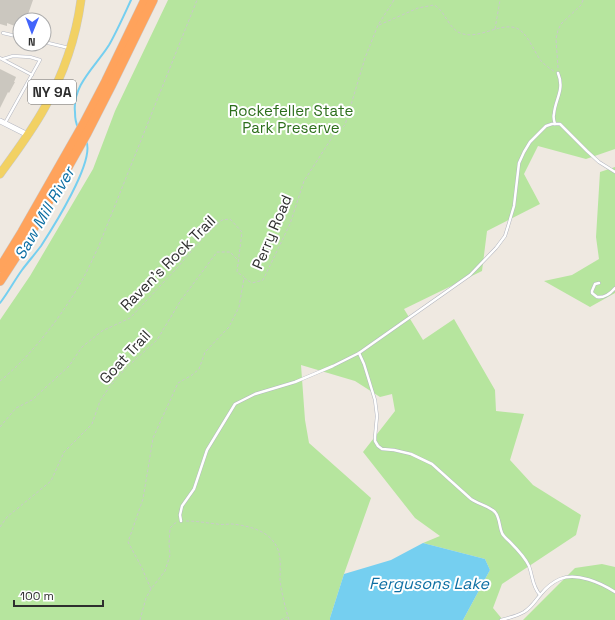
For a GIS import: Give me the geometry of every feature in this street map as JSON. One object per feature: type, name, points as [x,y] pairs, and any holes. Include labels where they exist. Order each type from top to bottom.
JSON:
[{"type":"highway","points":[[85,129],[112,68],[145,0]]},
{"type":"highway","points":[[0,268],[112,86],[153,0]]},
{"type":"highway","points":[[0,281],[28,238],[79,139]]},
{"type":"main road","name":"NY 9A","points":[[0,174],[28,135],[50,97],[70,48],[81,0]]},
{"type":"street","points":[[3,122],[28,135]]},
{"type":"lane","points":[[3,33],[12,35]]},
{"type":"lane","points":[[52,44],[70,48]]},
{"type":"lane","points":[[2,58],[13,56],[30,57],[40,60],[3,122]]},
{"type":"lane","points":[[2,58],[32,75]]},
{"type":"lane","points":[[555,124],[553,114],[559,95],[561,81],[558,73]]},
{"type":"lane","points":[[181,520],[180,515],[182,506],[194,489],[207,450],[235,404],[255,394],[295,382],[359,353],[470,275],[496,248],[504,236],[514,206],[519,163],[530,142],[546,126],[560,124],[563,126],[587,152],[615,172]]},
{"type":"lane","points":[[600,283],[595,284],[592,291],[592,293],[597,297],[610,294],[615,288]]},
{"type":"lane","points":[[359,353],[375,400],[377,416],[375,442],[382,449],[411,454],[439,468],[471,499],[496,513],[502,534],[520,553],[529,566],[533,584],[536,591],[540,595]]},
{"type":"lane","points":[[501,620],[524,611],[533,605],[540,595],[561,578],[572,577],[585,579],[599,583],[615,592]]},
{"type":"path","points":[[0,381],[10,373],[35,347],[56,321],[80,284],[98,248],[197,0]]},
{"type":"path","name":"Perry Road","points":[[151,590],[141,566],[128,542],[143,499],[153,438],[178,383],[192,375],[199,368],[206,352],[229,328],[239,307],[244,278],[252,283],[263,280],[290,224],[304,182],[333,136],[345,126],[365,58],[378,25],[394,0]]},
{"type":"path","points":[[494,30],[500,0]]},
{"type":"path","points":[[378,25],[418,8],[434,4],[439,8],[452,27],[460,33],[483,33],[510,27],[517,28],[524,34],[542,62],[558,73],[556,39],[558,30],[561,24],[581,5],[583,0]]},
{"type":"path","name":"Raven's Rock Trail","points":[[0,427],[16,408],[32,400],[69,366],[82,347],[102,331],[130,318],[177,268],[206,234],[222,220],[230,219],[242,232],[237,272],[244,278]]},
{"type":"path","name":"Goat Trail","points":[[0,527],[7,518],[50,481],[64,452],[92,424],[100,401],[110,386],[156,340],[181,300],[217,252],[230,252],[238,260]]},
{"type":"path","points":[[140,620],[146,598],[165,571],[170,555],[170,528],[181,520],[242,525],[255,528],[266,534],[276,544],[280,555],[279,568],[282,597],[289,620]]},
{"type":"path","points":[[281,620],[288,617]]},
{"type":"green space","name":"Rockefeller State Park Preserve","points":[[168,0],[615,0],[615,149],[586,159],[538,146],[524,174],[540,204],[487,231],[482,271],[404,309],[423,340],[454,319],[495,390],[496,411],[524,414],[510,460],[533,485],[581,515],[576,535],[502,584],[493,608],[503,620],[463,620],[490,570],[485,559],[423,543],[440,536],[415,518],[363,452],[395,411],[392,394],[380,397],[355,381],[301,365],[305,420],[309,443],[371,498],[344,574],[330,620],[0,620],[0,320],[30,276],[93,169],[115,111]]},
{"type":"green space","points":[[615,167],[615,293],[590,307],[544,281],[572,275],[599,259],[596,237],[600,172]]},
{"type":"green space","points":[[602,564],[615,567],[615,620],[523,620],[575,568]]},
{"type":"water","name":"Fergusons Lake","points":[[423,543],[485,559],[490,570],[463,620],[330,620],[344,574],[391,560]]},
{"type":"building","points":[[0,0],[33,0],[29,12],[12,12],[12,25],[7,23],[7,26],[0,24]]},
{"type":"building","points":[[0,69],[16,77],[15,82],[0,108]]},
{"type":"waterway","name":"Saw Mill River","points":[[78,127],[75,116],[75,102],[77,93],[86,76],[109,45],[131,0]]},
{"type":"waterway","name":"Saw Mill River","points":[[0,303],[22,270],[41,246],[71,194],[85,163],[87,150],[86,141]]}]
